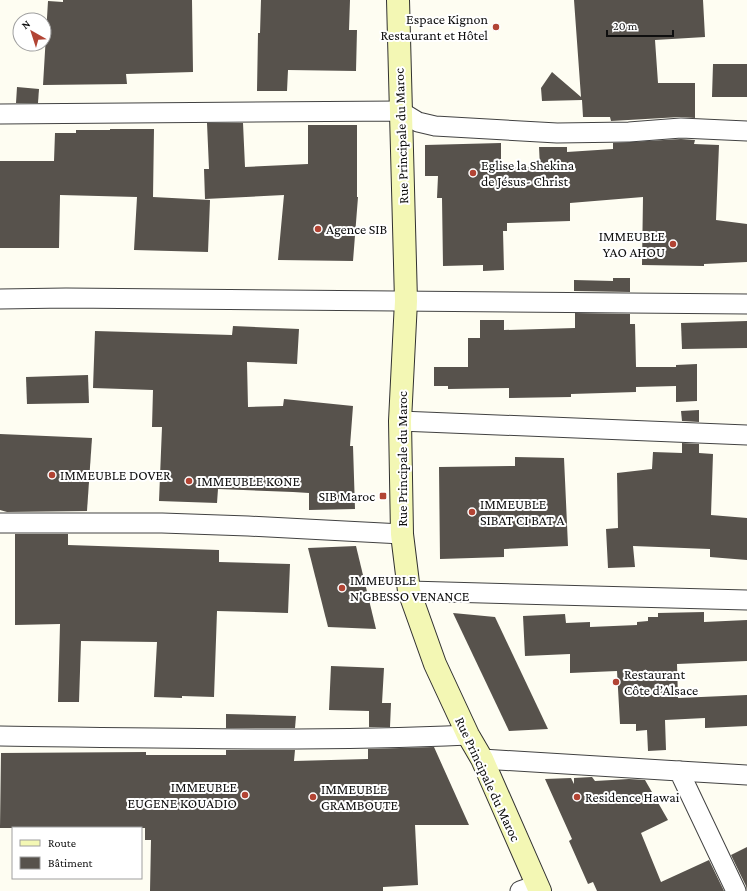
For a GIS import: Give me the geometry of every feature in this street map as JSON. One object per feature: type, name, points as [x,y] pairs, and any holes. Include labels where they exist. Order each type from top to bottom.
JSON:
[{"type":"street","name":"Rue Principale du Maroc","points":[[398,0],[406,301],[400,421],[402,534],[409,591],[436,664],[468,735],[482,759],[533,889]]},
{"type":"street","points":[[0,114],[400,110],[418,122],[435,126],[557,133],[629,132],[681,128],[747,131]]},
{"type":"street","points":[[0,299],[74,298],[747,304]]},
{"type":"street","points":[[400,421],[747,435]]},
{"type":"street","points":[[0,523],[248,526],[402,534]]},
{"type":"street","points":[[409,591],[747,600]]},
{"type":"street","points":[[0,736],[302,739],[396,738],[468,735]]},
{"type":"street","points":[[482,759],[747,775]]},
{"type":"street","points":[[679,772],[736,891]]},
{"type":"building","points":[[63,0],[192,0],[193,72],[126,74],[127,84],[43,85],[45,52],[52,52],[52,12],[47,12],[48,1],[63,2]]},
{"type":"building","points":[[261,0],[350,0],[349,30],[357,30],[356,71],[288,70],[287,91],[257,91],[258,33],[260,33]]},
{"type":"building","points":[[574,0],[703,0],[705,37],[655,40],[658,83],[695,83],[695,118],[680,117],[611,121],[610,117],[583,117],[582,100],[542,101],[541,88],[552,72],[581,97]]},
{"type":"building","points":[[713,64],[747,64],[747,97],[712,97]]},
{"type":"building","points":[[17,87],[39,89],[38,103],[16,103]]},
{"type":"building","points":[[207,123],[243,123],[245,167],[308,164],[308,125],[357,125],[358,197],[353,261],[278,260],[284,195],[205,199],[204,169],[209,169]]},
{"type":"building","points":[[154,129],[153,197],[210,200],[208,252],[134,250],[137,197],[60,195],[59,248],[0,248],[0,161],[54,161],[55,133],[76,133],[76,130]]},
{"type":"building","points":[[681,139],[695,140],[694,144],[719,145],[716,220],[747,224],[747,262],[704,264],[704,266],[642,265],[643,197],[570,203],[570,221],[507,223],[507,231],[503,231],[504,270],[483,271],[483,265],[443,266],[442,198],[437,198],[438,176],[425,176],[425,145],[501,143],[501,168],[540,167],[539,147],[567,147],[567,152],[613,149],[613,143]]},
{"type":"building","points":[[613,278],[630,278],[630,292],[574,291],[574,280],[613,281]]},
{"type":"building","points":[[575,313],[630,314],[630,324],[635,324],[636,367],[676,367],[676,365],[697,364],[697,401],[676,402],[676,386],[636,387],[636,392],[571,394],[571,397],[509,398],[509,388],[448,389],[448,386],[434,386],[434,367],[468,367],[468,338],[480,338],[480,320],[504,320],[504,330],[575,328]]},
{"type":"building","points":[[747,321],[747,348],[682,349],[681,323]]},
{"type":"building","points":[[233,326],[299,329],[297,364],[247,362],[248,407],[283,406],[284,399],[353,406],[350,446],[353,446],[355,509],[309,510],[309,493],[293,492],[218,489],[217,503],[159,501],[162,427],[152,427],[153,390],[93,388],[95,331],[232,335]]},
{"type":"building","points":[[88,375],[89,403],[27,404],[26,377]]},
{"type":"building","points":[[699,410],[699,422],[682,421],[681,411]]},
{"type":"building","name":"IMMEUBLE DOVER","points":[[0,434],[92,438],[87,511],[7,512],[0,510]]},
{"type":"building","points":[[682,443],[699,444],[699,453],[713,454],[711,515],[747,518],[747,560],[710,557],[710,549],[633,546],[635,567],[608,568],[606,529],[618,528],[617,473],[652,469],[653,452],[682,453]]},
{"type":"building","points":[[515,457],[564,458],[568,546],[504,549],[504,557],[440,559],[439,467],[515,466]]},
{"type":"building","points":[[15,534],[68,534],[68,545],[219,550],[219,562],[290,564],[288,613],[217,611],[214,697],[154,697],[157,642],[81,641],[79,702],[58,702],[60,624],[15,625]]},
{"type":"building","name":"IMMEUBLE N'GBESSO VENANCE","points":[[356,546],[376,629],[328,627],[308,548]]},
{"type":"building","points":[[704,612],[704,622],[747,620],[747,661],[677,664],[678,698],[747,695],[747,726],[705,728],[705,718],[665,720],[666,750],[648,751],[647,730],[636,731],[636,724],[620,724],[617,671],[570,673],[570,654],[525,656],[523,616],[565,614],[566,623],[590,622],[590,627],[637,625],[637,622],[648,621],[648,617],[658,617],[658,613]]},
{"type":"building","points":[[453,613],[495,617],[548,729],[509,731]]},
{"type":"building","points":[[331,666],[384,668],[382,703],[391,703],[390,727],[369,727],[369,711],[329,710]]},
{"type":"building","points":[[226,714],[296,716],[295,728],[226,728]]},
{"type":"building","points":[[434,747],[469,825],[415,825],[418,885],[383,887],[383,891],[150,891],[151,840],[145,840],[145,828],[0,828],[1,753],[146,752],[146,755],[226,755],[226,750],[295,750],[294,761],[368,759],[368,749]]},
{"type":"building","points":[[592,777],[595,781],[629,779],[645,780],[668,820],[641,833],[661,882],[709,860],[724,891],[597,891],[593,882],[588,884],[569,841],[572,839],[545,779],[571,778],[574,784],[574,778]]},
{"type":"building","points":[[747,847],[747,891],[731,855]]},
{"type":"place","name":"Espace Kignon Restaurant et Hôtel","points":[[496,27]]},
{"type":"place","name":"Eglise la Shekina de Jésus- Christ","points":[[473,173]]},
{"type":"place","name":"Agence SIB","points":[[318,229]]},
{"type":"place","name":"IMMEUBLE YAO AHOU","points":[[673,244]]},
{"type":"place","name":"IMMEUBLE DOVER","points":[[52,475]]},
{"type":"place","name":"IMMEUBLE KONE","points":[[189,481]]},
{"type":"place","name":"SIB Maroc","points":[[383,496]]},
{"type":"place","name":"IMMEUBLE SIBAT CI BAT A","points":[[472,512]]},
{"type":"place","name":"IMMEUBLE N'GBESSO VENANCE","points":[[342,588]]},
{"type":"place","name":"Restaurant Côte d’Alsace","points":[[616,682]]},
{"type":"place","name":"IMMEUBLE EUGENE KOUADIO","points":[[245,795]]},
{"type":"place","name":"IMMEUBLE GRAMBOUTE","points":[[313,797]]},
{"type":"place","name":"Residence Hawai","points":[[577,797]]}]
